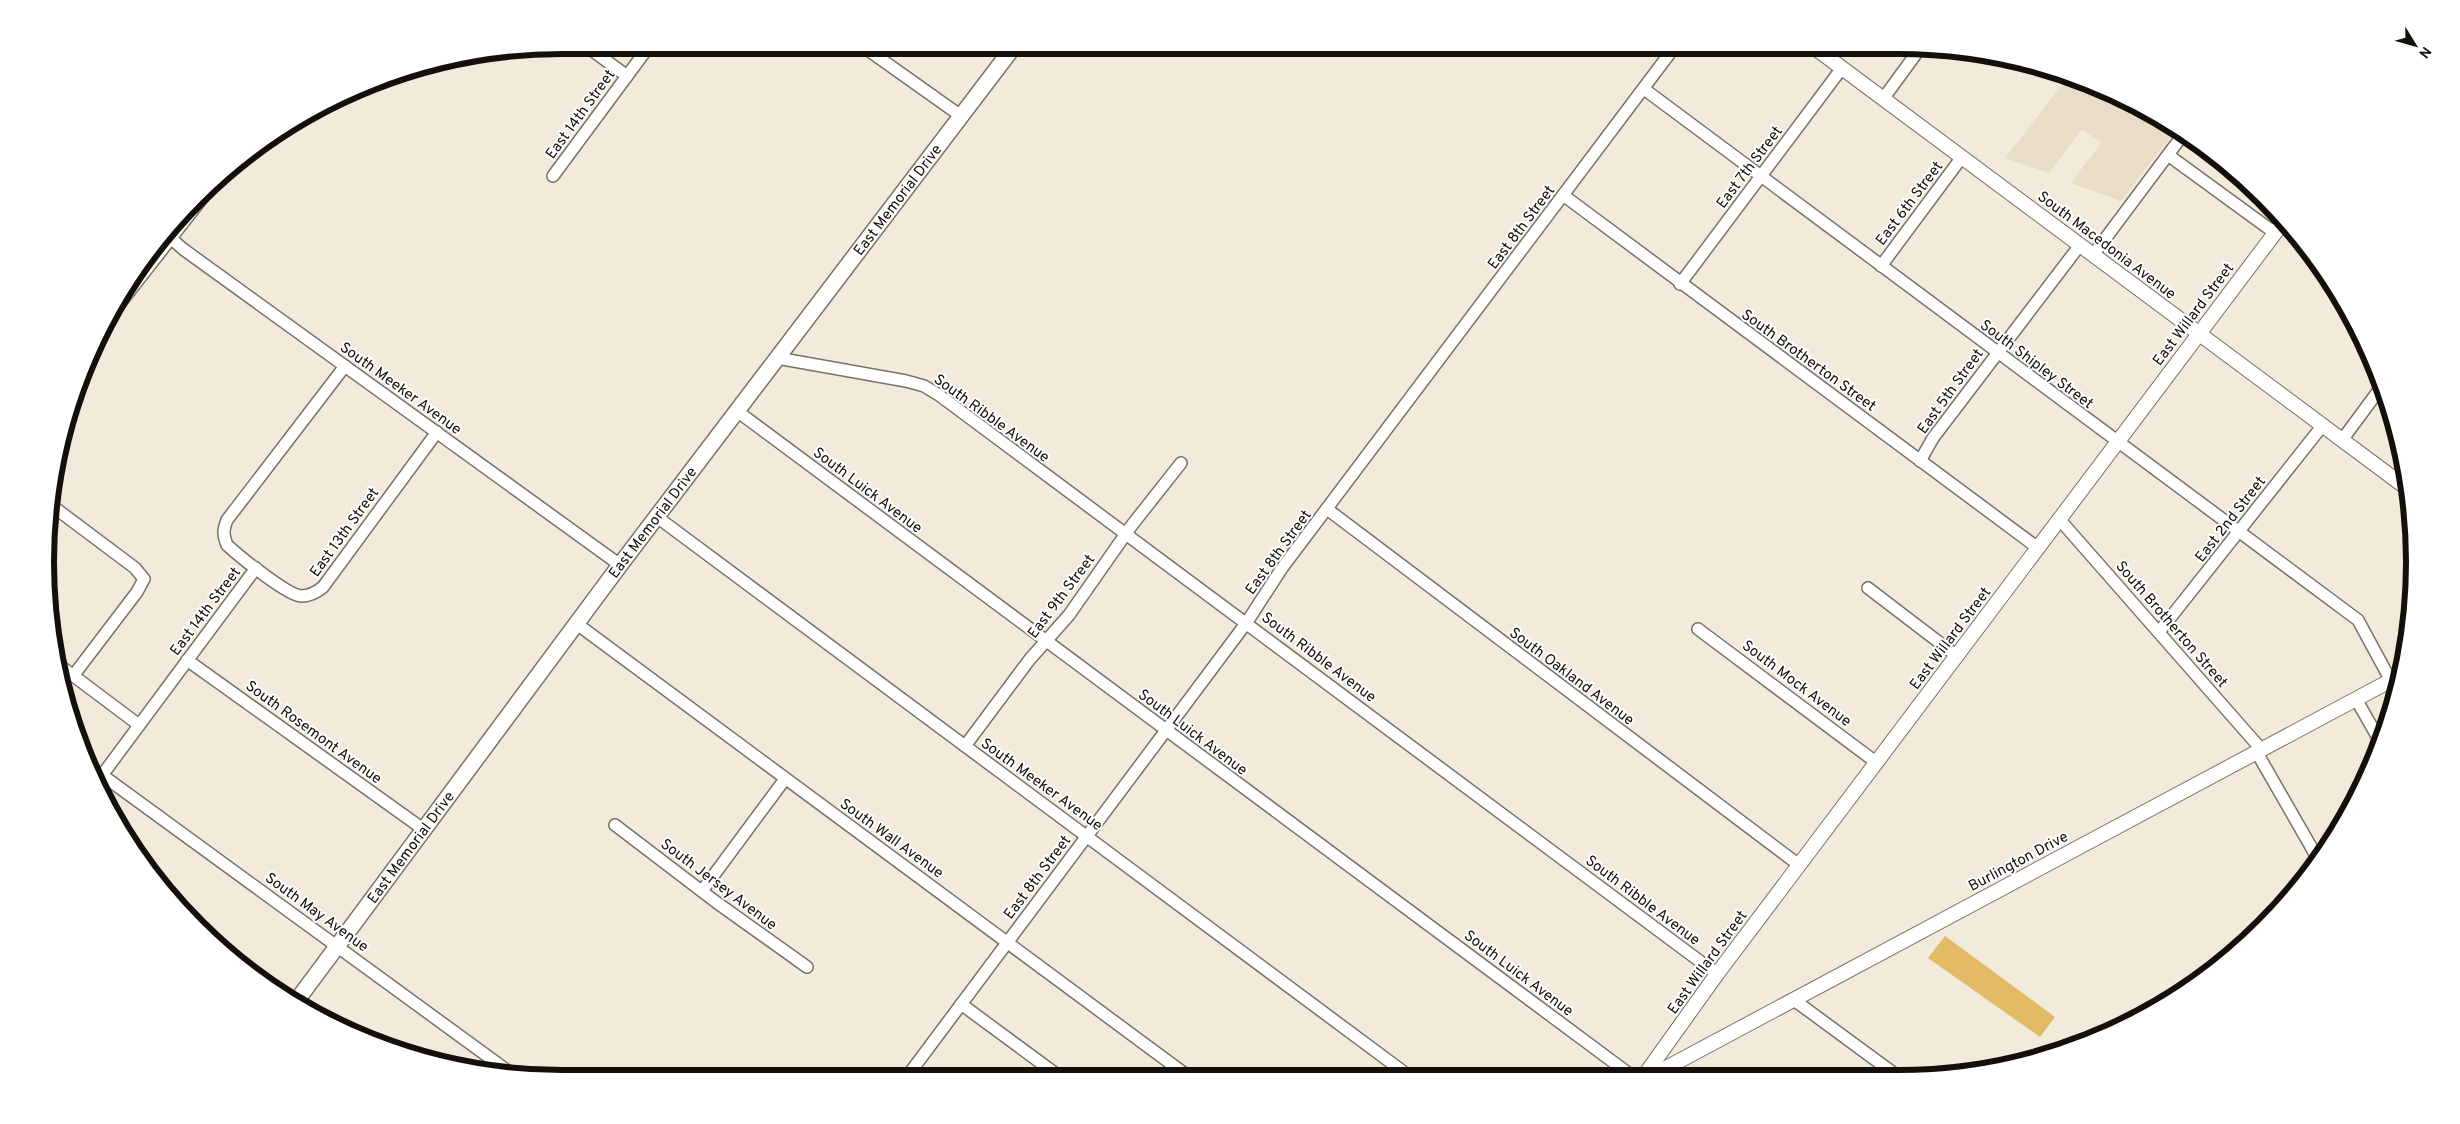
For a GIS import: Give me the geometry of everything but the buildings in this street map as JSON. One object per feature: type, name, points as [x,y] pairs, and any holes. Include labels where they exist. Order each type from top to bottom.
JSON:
[{"type":"main road","name":"East Memorial Drive","points":[[300,997],[620,566],[1008,54]]},
{"type":"street","points":[[597,54],[627,76]]},
{"type":"street","name":"East 14th Street","points":[[553,176],[643,54]]},
{"type":"street","points":[[874,54],[961,116]]},
{"type":"street","name":"East 8th Street","points":[[912,1070],[1247,622],[1282,568],[1670,54]]},
{"type":"street","name":"South Macedonia Avenue","points":[[1823,54],[2400,483]]},
{"type":"street","points":[[1883,99],[1915,55]]},
{"type":"street","name":"East 7th Street","points":[[1680,284],[1842,68]]},
{"type":"street","name":"South Shipley Street","points":[[1644,90],[2360,622],[2393,673]]},
{"type":"street","points":[[2093,255],[2180,139]]},
{"type":"street","points":[[2168,156],[2275,233]]},
{"type":"street","name":"East 6th Street","points":[[1881,266],[1962,157]]},
{"type":"street","name":"South Brotherton Street","points":[[1563,196],[2038,548]]},
{"type":"street","name":"East Willard Street","points":[[1648,1070],[1717,974],[2280,227]]},
{"type":"street","name":"South Meeker Avenue","points":[[171,238],[620,566]]},
{"type":"street","name":"East 5th Street","points":[[1920,461],[1933,438],[2080,245]]},
{"type":"street","name":"South Ribble Avenue","points":[[777,358],[906,380],[924,386],[1247,622],[1717,974]]},
{"type":"street","name":"East 14th Street","points":[[101,777],[256,568],[227,545],[224,528],[228,520],[345,366]]},
{"type":"street","points":[[2342,440],[2377,393]]},
{"type":"street","name":"South Luick Avenue","points":[[737,411],[1624,1070]]},
{"type":"street","name":"East 2nd Street","points":[[2159,632],[2323,425]]},
{"type":"street","name":"East 13th Street","points":[[256,568],[290,592],[301,596],[313,594],[323,587],[437,432]]},
{"type":"street","name":"East 9th Street","points":[[965,746],[1030,659],[1047,642],[1181,463]]},
{"type":"street","points":[[57,509],[135,568],[144,579],[137,592],[73,676]]},
{"type":"street","name":"South Oakland Avenue","points":[[1327,509],[1800,865]]},
{"type":"street","name":"South Meeker Avenue","points":[[657,517],[1402,1070]]},
{"type":"street","name":"South Brotherton Street","points":[[2060,520],[2159,632],[2259,750],[2314,853]]},
{"type":"street","points":[[1868,588],[1957,656]]},
{"type":"street","name":"South Wall Avenue","points":[[577,624],[1180,1070]]},
{"type":"street","name":"South Mock Avenue","points":[[1698,629],[1877,762]]},
{"type":"street","name":"South Rosemont Avenue","points":[[187,660],[423,829]]},
{"type":"street","points":[[66,671],[139,725]]},
{"type":"street","name":"Burlington Drive","points":[[1662,1070],[2259,750],[2392,682]]},
{"type":"street","points":[[2356,699],[2376,734]]},
{"type":"street","points":[[702,891],[785,779]]},
{"type":"street","name":"South May Avenue","points":[[103,781],[338,945],[502,1067]]},
{"type":"street","name":"South Jersey Avenue","points":[[615,825],[806,967]]},
{"type":"street","points":[[1794,1000],[1889,1070]]},
{"type":"street","points":[[961,1004],[1051,1070]]},
{"type":"shaded area","points":[[2064,82],[2123,106],[2172,134],[2121,201],[2071,183],[2101,143],[2082,129],[2049,173],[2005,158]]},
{"type":"shaded area","points":[[1945,936],[2055,1017],[2040,1037],[1928,958]]}]
